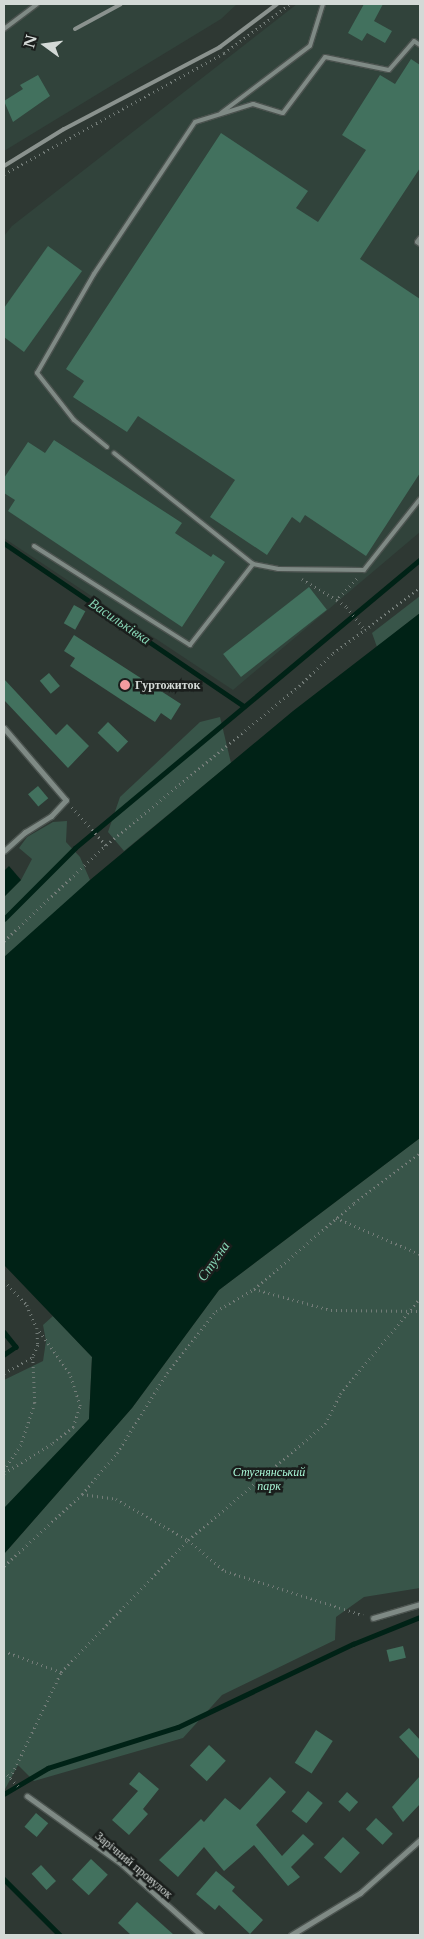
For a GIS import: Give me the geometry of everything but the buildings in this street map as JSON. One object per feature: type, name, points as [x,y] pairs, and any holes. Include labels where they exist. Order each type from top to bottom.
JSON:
[{"type":"street","points":[[4,728],[66,800],[51,816],[25,832],[4,851]]},
{"type":"street","points":[[372,1618],[420,1604]]},
{"type":"street","name":"Зарічний провулок","points":[[26,1795],[119,1862],[201,1935]]},
{"type":"street","points":[[291,1935],[360,1893],[420,1840]]},
{"type":"lane","points":[[4,28],[37,4]]},
{"type":"lane","points":[[219,114],[310,46],[323,4]]},
{"type":"lane","points":[[107,447],[74,420],[37,374],[94,274],[195,122],[253,104],[283,113],[325,58],[389,70],[414,41],[420,45]]},
{"type":"lane","points":[[420,238],[417,242],[420,244]]},
{"type":"lane","points":[[114,452],[253,564],[278,569],[364,570],[420,499]]},
{"type":"lane","points":[[34,546],[190,646],[253,564]]},
{"type":"path","points":[[4,174],[224,54],[290,4]]},
{"type":"path","points":[[278,569],[309,582],[347,607],[365,630]]},
{"type":"path","points":[[337,600],[364,570]]},
{"type":"path","points":[[4,941],[106,844],[299,686],[333,653],[420,587]]},
{"type":"path","points":[[66,800],[106,844]]},
{"type":"path","points":[[4,1566],[82,1494],[117,1454],[166,1373],[216,1311],[254,1289],[336,1218],[420,1153]]},
{"type":"path","points":[[336,1218],[420,1254]]},
{"type":"path","points":[[4,1281],[27,1305],[37,1328],[69,1373],[80,1406],[73,1427],[53,1443],[4,1472]]},
{"type":"path","points":[[254,1289],[331,1310],[420,1311]]},
{"type":"path","points":[[10,1778],[61,1672],[188,1540],[325,1424],[340,1394],[363,1370],[407,1311],[420,1298]]},
{"type":"path","points":[[4,1472],[22,1445],[35,1403],[34,1357],[38,1345],[37,1328]]},
{"type":"path","points":[[4,1373],[34,1357]]},
{"type":"path","points":[[82,1494],[116,1498],[188,1540],[225,1571],[372,1618]]},
{"type":"path","points":[[4,1651],[61,1672]]},
{"type":"path","points":[[4,1771],[26,1795]]},
{"type":"shaded area","points":[[4,4],[237,4],[221,19],[4,151]]},
{"type":"shaded area","points":[[297,4],[420,4],[420,532],[233,690],[4,538],[4,236],[12,226]]},
{"type":"green space","points":[[420,596],[420,613],[377,647],[372,633]]},
{"type":"green space","points":[[220,717],[231,763],[124,851],[108,832],[120,797],[200,722]]},
{"type":"green space","points":[[67,821],[66,842],[80,857],[90,880],[30,958],[4,973],[4,897],[21,880],[32,859],[19,848],[27,837],[53,822]]},
{"type":"green space","name":"Стугнянський парк","points":[[420,1138],[420,1588],[364,1597],[336,1617],[335,1640],[222,1695],[183,1738],[34,1781],[18,1765],[4,1791],[4,1554],[132,1408],[219,1290]]},
{"type":"green space","points":[[53,1316],[92,1357],[89,1419],[4,1519],[4,1380],[43,1361],[46,1341],[43,1325]]},
{"type":"water","name":"Стугна","points":[[420,613],[420,1138],[219,1290],[132,1408],[4,1554],[4,1508],[89,1419],[92,1357],[4,1265],[4,957],[90,880],[293,711]]},
{"type":"water","points":[[9,866],[21,880],[4,897],[4,871]]},
{"type":"waterway","name":"Васильківка","points":[[4,543],[244,706]]},
{"type":"waterway","points":[[4,919],[75,848],[420,560]]},
{"type":"waterway","points":[[4,1332],[16,1347],[4,1355]]},
{"type":"waterway","points":[[4,1794],[48,1768],[178,1727],[353,1644],[420,1617]]},
{"type":"waterway","points":[[4,1879],[60,1935]]},
{"type":"railway","points":[[75,29],[121,4]]},
{"type":"railway","points":[[4,166],[64,129],[220,47],[277,4]]},
{"type":"place","name":"Гуртожиток","points":[[125,685]]}]
